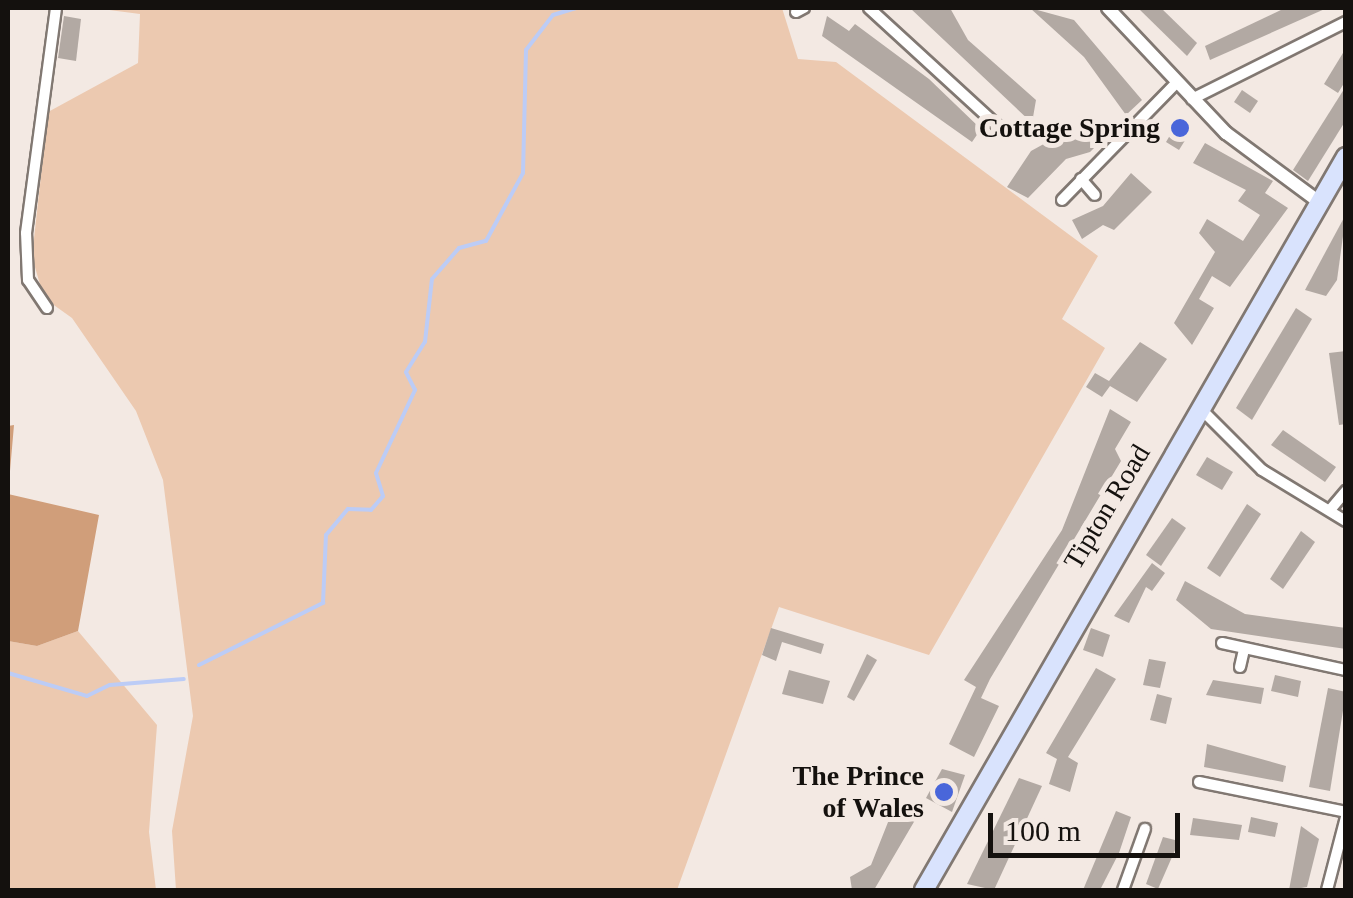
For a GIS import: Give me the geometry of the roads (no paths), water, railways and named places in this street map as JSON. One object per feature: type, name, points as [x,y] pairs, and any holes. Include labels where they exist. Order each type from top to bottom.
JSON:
[{"type":"main road","name":"Tipton Road","points":[[924,890],[1346,157]]},
{"type":"street","points":[[47,308],[28,280],[26,232],[56,8]]},
{"type":"street","points":[[869,8],[998,126]]},
{"type":"street","points":[[1108,8],[1192,99],[1318,201]]},
{"type":"street","points":[[1192,99],[1346,22]]},
{"type":"street","points":[[1062,200],[1177,82]]},
{"type":"street","points":[[1081,179],[1095,194]]},
{"type":"street","points":[[1199,408],[1262,470],[1346,521]]},
{"type":"street","points":[[1330,510],[1346,491]]},
{"type":"street","points":[[1222,644],[1346,670]]},
{"type":"street","points":[[1240,667],[1244,648]]},
{"type":"street","points":[[1199,782],[1346,814],[1327,890]]},
{"type":"street","points":[[1122,890],[1145,830]]},
{"type":"waterway","points":[[199,665],[323,603],[326,535],[348,509],[371,510],[383,496],[376,473],[415,390],[406,372],[425,342],[432,279],[459,248],[486,241],[523,173],[526,50],[553,15],[576,8]]},
{"type":"waterway","points":[[8,673],[87,696],[110,685],[184,679]]},
{"type":"place","name":"Cottage Spring","points":[[1180,128]]},
{"type":"place","name":"The Prince of Wales","points":[[944,792]]}]
